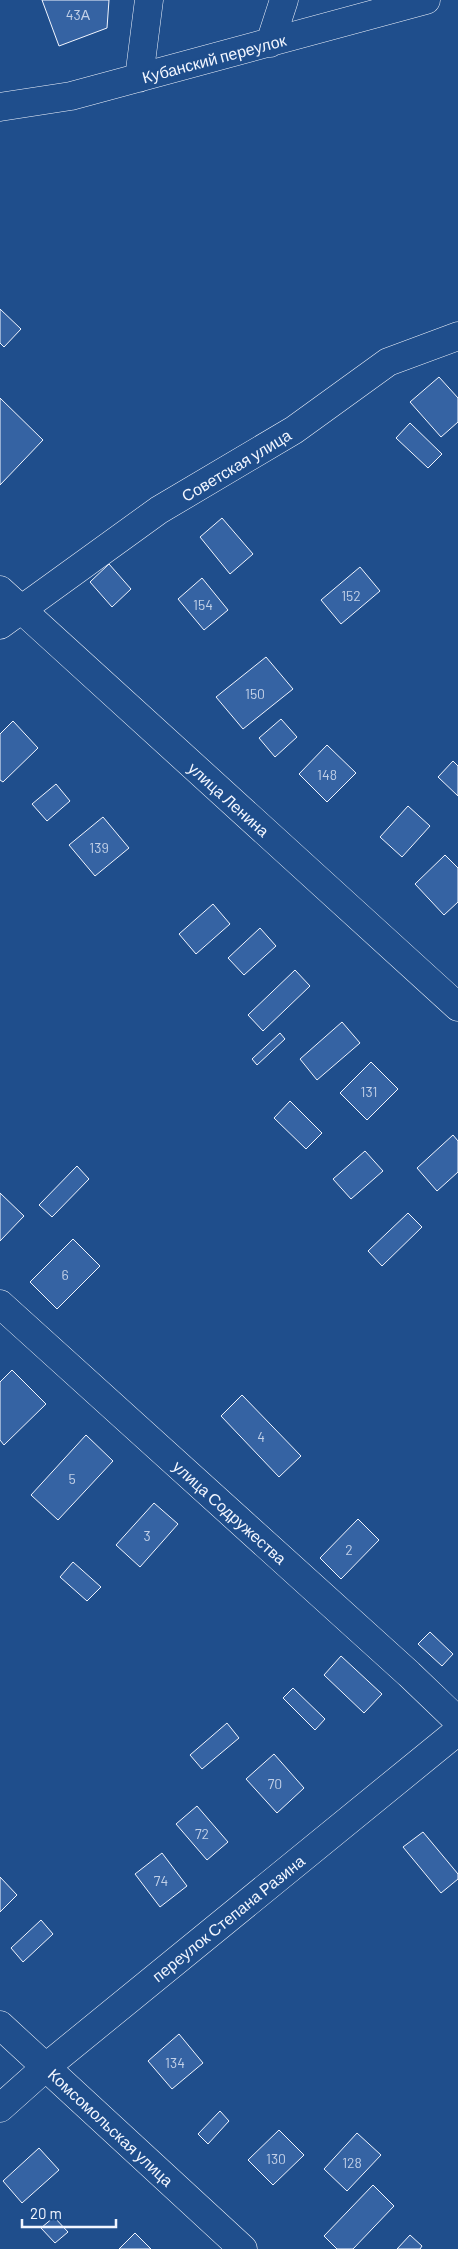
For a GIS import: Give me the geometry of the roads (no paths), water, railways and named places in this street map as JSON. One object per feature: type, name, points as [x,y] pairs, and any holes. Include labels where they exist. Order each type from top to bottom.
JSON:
[{"type":"street","points":[[139,78],[149,0]]},
{"type":"street","points":[[270,42],[284,0]]},
{"type":"street","name":"Кубанский переулок","points":[[0,107],[71,96],[426,0]]},
{"type":"street","name":"Советская улица","points":[[10,617],[159,510],[294,430],[388,362],[458,336]]},
{"type":"street","name":"улица Ленина","points":[[0,590],[10,617],[458,1007]]},
{"type":"street","name":"улица Содружества","points":[[0,1304],[408,1674],[458,1722]]},
{"type":"street","name":"переулок Степана Разина","points":[[0,2108],[46,2067],[458,1731]]},
{"type":"street","name":"Комсомольская улица","points":[[0,2025],[243,2249]]}]
